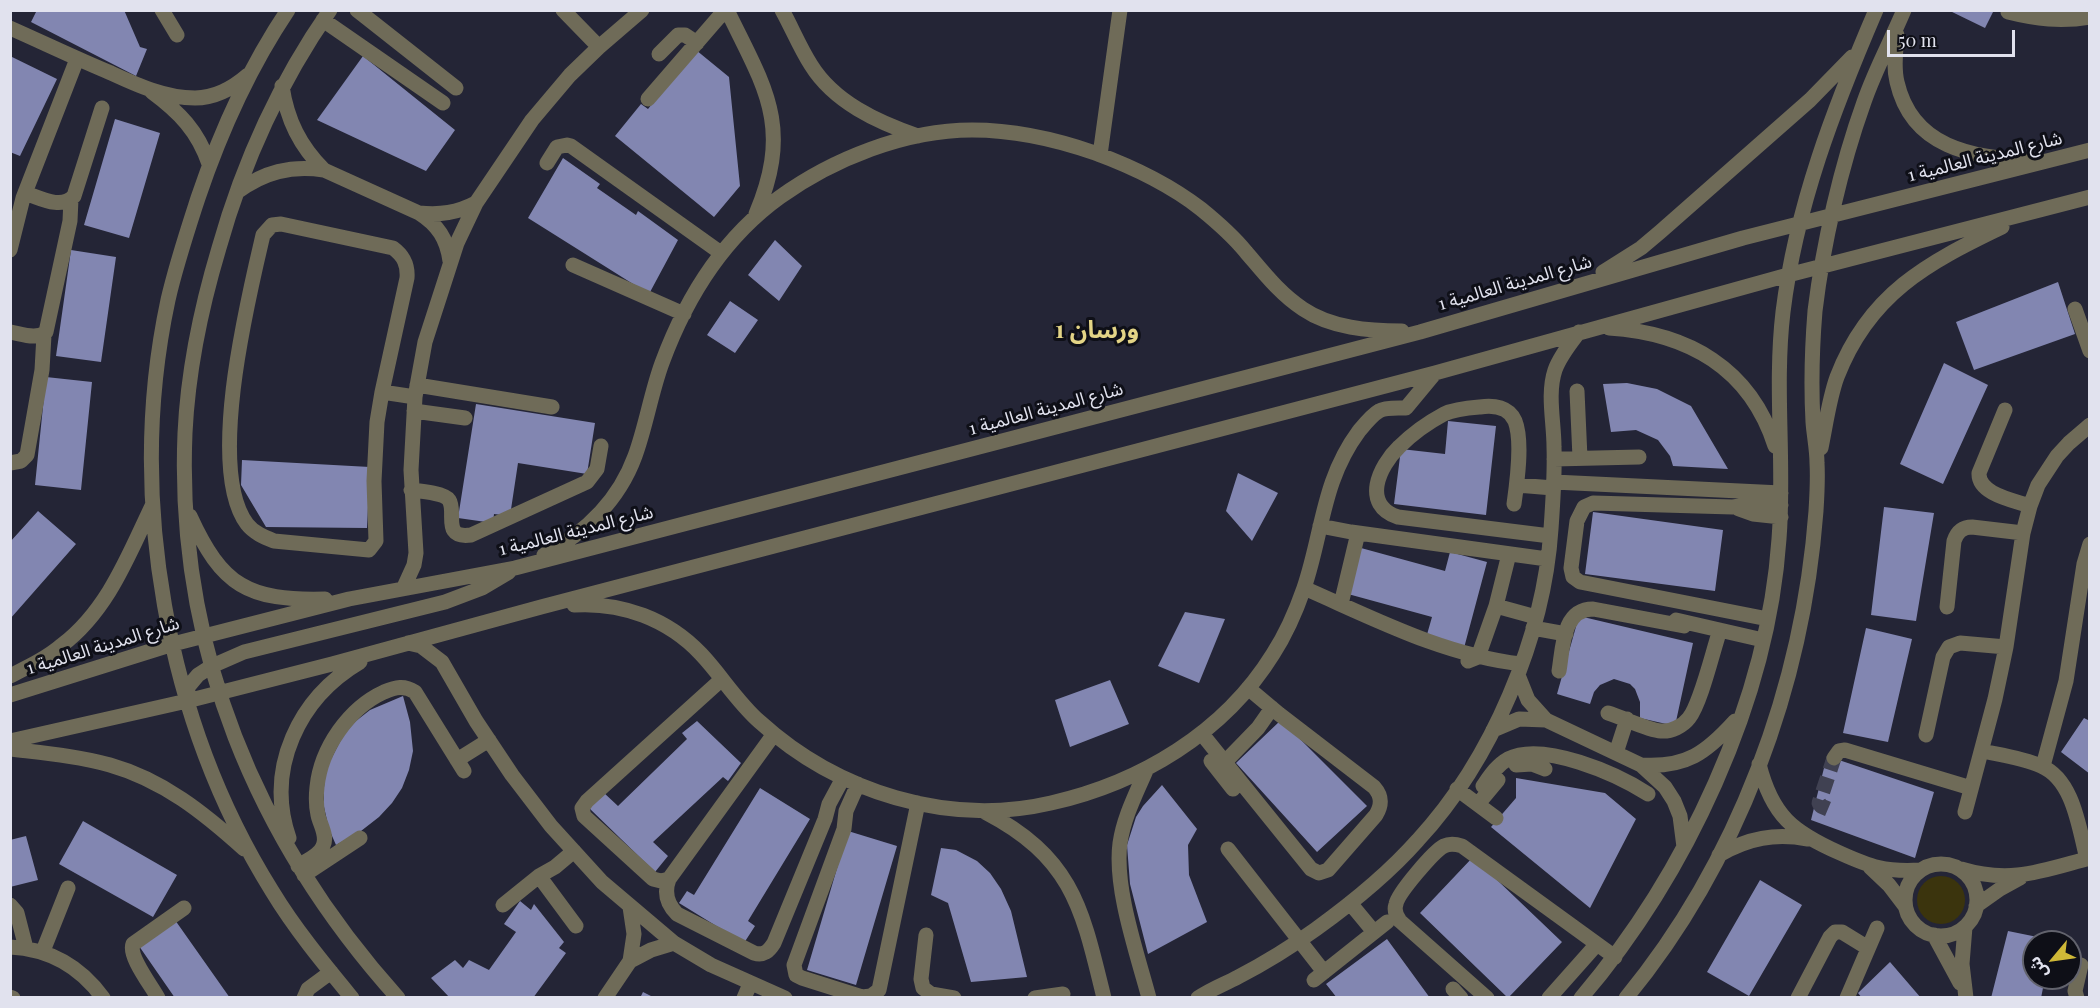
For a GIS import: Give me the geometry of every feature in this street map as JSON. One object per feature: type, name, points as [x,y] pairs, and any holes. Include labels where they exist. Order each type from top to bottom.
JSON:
[{"type":"street","points":[[162,10],[177,35]]},
{"type":"street","points":[[288,10],[251,72],[209,164],[176,268],[162,336],[153,416],[152,506],[164,599],[173,645],[188,701],[215,780],[251,855],[296,927],[352,998]]},
{"type":"street","points":[[357,10],[456,88]]},
{"type":"street","points":[[563,10],[599,47]]},
{"type":"street","points":[[404,587],[410,577],[416,553],[411,490],[415,398],[425,342],[450,261],[476,203],[532,120],[570,75],[642,10]]},
{"type":"street","points":[[648,99],[726,10],[762,81],[773,120],[773,160],[769,179],[755,217]]},
{"type":"street","points":[[782,10],[811,66],[833,90],[887,126],[918,136]]},
{"type":"street","points":[[1100,155],[1120,10]]},
{"type":"street","points":[[1581,998],[1618,953],[1662,888],[1715,783],[1741,714],[1763,640],[1777,568],[1782,464],[1780,351],[1788,275],[1798,225],[1832,119],[1876,10]]},
{"type":"street","points":[[1626,998],[1681,923],[1719,856],[1742,809],[1759,765],[1785,683],[1805,597],[1813,542],[1817,465],[1812,385],[1814,323],[1822,267],[1844,167],[1858,119],[1880,62],[1904,10]]},
{"type":"street","points":[[2008,12],[2039,19],[2090,17]]},
{"type":"street","points":[[398,998],[349,940],[301,871],[253,782],[218,693],[193,578],[186,506],[185,433],[194,355],[211,278],[237,192],[282,86],[326,16],[442,103]]},
{"type":"street","points":[[1897,26],[1896,81],[1909,113],[1924,130],[1948,147],[1964,153],[2001,159],[2044,162]]},
{"type":"street","points":[[10,28],[147,89],[184,97],[208,96],[231,88],[251,72]]},
{"type":"street","points":[[659,54],[678,34],[685,34],[697,43]]},
{"type":"street","points":[[1577,285],[1620,262],[1660,232],[1810,100],[1860,48]]},
{"type":"street","points":[[10,250],[25,193],[77,59]]},
{"type":"street","points":[[282,86],[295,132],[303,146],[324,170]]},
{"type":"street","points":[[147,89],[171,106],[190,126],[209,164]]},
{"type":"street","points":[[25,193],[59,203],[64,203],[74,196],[102,108]]},
{"type":"street","points":[[188,701],[190,682],[212,666],[244,652],[464,596],[558,548],[588,525],[612,500],[634,458],[661,366],[684,314],[721,253],[755,217],[778,198],[831,166],[859,154],[918,136],[969,129],[1003,131],[1045,138],[1100,155],[1150,176],[1200,209],[1238,243],[1277,287],[1305,310],[1326,320],[1360,328],[1420,332]]},
{"type":"street","points":[[547,162],[557,147],[571,146],[721,253]]},
{"type":"street","name":"شارع المدينة العالمية 1","points":[[10,695],[173,645],[349,599],[515,568],[1420,332],[1743,238],[2090,150]]},
{"type":"street","points":[[237,192],[249,183],[278,170],[309,167],[324,170],[419,213],[434,224],[445,238],[450,261]]},
{"type":"street","points":[[10,741],[188,701],[332,664],[1435,373],[1788,275],[2090,197]]},
{"type":"street","points":[[10,463],[21,461],[27,455],[42,370],[44,335],[48,328],[70,221],[71,199]]},
{"type":"street","points":[[419,213],[443,214],[476,203]]},
{"type":"street","points":[[1817,465],[1830,400],[1837,378],[1856,338],[1870,316],[1900,286],[1918,272],[2032,212]]},
{"type":"street","points":[[281,224],[393,248],[404,258],[407,278],[382,392],[375,451],[376,540],[372,548],[366,551],[274,541],[255,532],[242,515],[230,469],[229,451],[240,337],[264,235],[268,228],[281,224]]},
{"type":"street","points":[[573,265],[684,314]]},
{"type":"street","points":[[2075,309],[2090,351]]},
{"type":"street","points":[[1597,327],[1628,329],[1662,335],[1694,348],[1722,366],[1746,390],[1756,404],[1771,432],[1782,464]]},
{"type":"street","points":[[10,332],[35,337],[44,335]]},
{"type":"street","points":[[1198,998],[1269,960],[1350,903],[1380,878],[1419,839],[1457,789],[1493,730],[1520,669],[1535,622],[1547,559],[1554,485],[1552,382],[1559,361],[1579,332]]},
{"type":"street","points":[[541,608],[590,604],[614,607],[639,613],[661,623],[682,637],[700,654],[757,720],[813,762],[855,783],[922,804],[985,812],[1048,804],[1108,786],[1170,757],[1227,712],[1251,685],[1282,638],[1304,588],[1329,488],[1337,466],[1349,445],[1363,426],[1380,410],[1406,408],[1435,373]]},
{"type":"street","points":[[1577,391],[1580,458]]},
{"type":"street","points":[[382,392],[415,398],[552,407]]},
{"type":"street","points":[[415,398],[465,418]]},
{"type":"street","points":[[1514,504],[1518,446],[1515,421],[1503,408],[1484,406],[1457,410],[1443,415],[1400,446],[1384,466],[1376,488],[1382,508],[1398,517],[1550,536]]},
{"type":"street","points":[[2005,410],[1979,478],[1984,488],[2030,506]]},
{"type":"street","points":[[1965,812],[2006,647],[2023,533],[2030,506],[2038,485],[2057,456],[2090,425]]},
{"type":"street","points":[[411,490],[445,497],[451,505],[450,523],[453,528],[462,535],[471,535],[579,487],[597,469],[601,446]]},
{"type":"street","points":[[1554,459],[1639,457]]},
{"type":"street","points":[[1517,485],[1554,485],[1781,505]]},
{"type":"street","points":[[1768,619],[1584,584],[1576,580],[1572,572],[1578,516],[1584,507],[1593,502],[1733,507],[1754,504],[1781,505]]},
{"type":"street","points":[[10,676],[61,646],[92,618],[114,583],[152,506]]},
{"type":"street","points":[[186,506],[209,554],[219,567],[247,588],[279,599],[349,599]]},
{"type":"street","points":[[1320,526],[1547,559]]},
{"type":"street","points":[[1947,606],[1954,541],[1958,532],[1972,527],[2023,533]]},
{"type":"street","points":[[1341,604],[1358,533]]},
{"type":"street","points":[[1429,535],[1483,542],[1505,553]]},
{"type":"street","points":[[2043,766],[2066,681],[2084,564],[2090,544]]},
{"type":"street","points":[[1401,638],[1457,661],[1478,657],[1496,606],[1505,553]]},
{"type":"street","points":[[1304,588],[1435,645],[1520,669]]},
{"type":"street","points":[[1496,606],[1566,634]]},
{"type":"street","points":[[1559,671],[1568,626],[1575,614],[1587,609],[1684,626]]},
{"type":"street","points":[[1635,611],[1763,640]]},
{"type":"street","points":[[1608,713],[1663,731],[1677,727],[1689,718],[1697,705],[1720,630]]},
{"type":"street","points":[[408,643],[421,646],[442,662],[489,740],[531,801],[571,849],[630,907],[674,943],[711,965],[747,991],[783,997]]},
{"type":"street","points":[[1926,735],[1943,657],[1949,647],[1960,643],[2006,647]]},
{"type":"street","points":[[301,871],[285,829],[281,802],[284,762],[294,732],[306,710],[327,686],[379,650]]},
{"type":"street","points":[[1520,669],[1528,700],[1546,720],[1641,765],[1665,787],[1680,816],[1684,847]]},
{"type":"street","points":[[669,879],[661,881],[653,879],[584,816],[582,808],[722,679]]},
{"type":"street","points":[[1198,736],[1225,762],[1311,870],[1319,873],[1328,870],[1376,815],[1380,806],[1380,795],[1374,787],[1272,708],[1251,685]]},
{"type":"street","points":[[1251,685],[1302,720]]},
{"type":"street","points":[[301,871],[324,845],[316,795],[319,776],[327,753],[352,716],[377,695],[398,687],[415,692],[461,765],[489,740]]},
{"type":"street","points":[[1225,762],[1247,740],[1272,708]]},
{"type":"street","points":[[1641,765],[1671,765],[1699,754],[1711,746],[1741,714]]},
{"type":"street","points":[[1493,730],[1519,719],[1546,720]]},
{"type":"street","points":[[1616,753],[1627,719]]},
{"type":"street","points":[[774,734],[669,879],[667,898],[677,914],[754,953],[764,954],[774,943],[829,804],[855,783]]},
{"type":"street","points":[[1198,736],[1233,789]]},
{"type":"street","points":[[1562,758],[1580,737]]},
{"type":"street","points":[[1578,761],[1580,737]]},
{"type":"street","points":[[10,749],[86,760],[133,773],[176,794],[251,855]]},
{"type":"street","points":[[1834,758],[1839,751],[1845,750],[1971,788]]},
{"type":"street","points":[[1905,906],[1907,885],[1920,870],[1930,865],[1940,863],[1993,876],[2025,875],[2088,859],[2072,803],[2053,773],[2043,766],[1982,751]]},
{"type":"street","points":[[1483,786],[1494,770],[1509,758],[1528,754],[1578,761],[1614,774],[1648,794]]},
{"type":"street","points":[[1478,804],[1512,767],[1518,764],[1532,764],[1545,769]]},
{"type":"street","points":[[1759,765],[1773,801],[1788,822],[1808,839]]},
{"type":"street","points":[[1147,768],[1126,816],[1120,843],[1120,871],[1124,899],[1149,998]]},
{"type":"street","points":[[855,783],[846,812],[844,829],[794,969],[799,977],[867,997],[876,994],[881,986],[922,804]]},
{"type":"street","points":[[1457,789],[1496,818]]},
{"type":"street","points":[[915,848],[922,804]]},
{"type":"street","points":[[985,812],[1010,825],[1032,841],[1067,883],[1080,908],[1104,998]]},
{"type":"street","points":[[1719,856],[1732,848],[1761,837],[1792,836],[1808,839],[1870,867],[1920,870]]},
{"type":"street","points":[[301,871],[360,838]]},
{"type":"street","points":[[1487,998],[1400,921],[1395,911],[1400,896],[1442,846],[1449,844],[1462,846],[1597,944],[1618,953]]},
{"type":"street","points":[[503,905],[571,849]]},
{"type":"street","points":[[1228,849],[1299,940],[1319,976],[1387,922]]},
{"type":"street","points":[[1870,867],[1889,885],[1905,906],[1915,925],[1924,932],[1945,936],[1965,927],[1972,918],[1976,906],[1977,896],[1974,885],[1960,869]]},
{"type":"street","points":[[1976,906],[2025,875]]},
{"type":"street","points":[[539,876],[576,926]]},
{"type":"street","points":[[43,951],[68,888]]},
{"type":"street","points":[[1350,903],[1374,932]]},
{"type":"street","points":[[1559,904],[1618,953]]},
{"type":"street","points":[[10,905],[17,914],[26,948]]},
{"type":"street","points":[[605,998],[630,961],[634,934],[630,907]]},
{"type":"street","points":[[158,998],[134,957],[132,948],[134,944],[184,908]]},
{"type":"street","points":[[1965,927],[1962,964],[1966,998]]},
{"type":"street","points":[[1847,998],[1877,928]]},
{"type":"street","points":[[1798,998],[1834,932],[1842,932],[1868,948]]},
{"type":"street","points":[[926,935],[921,979],[923,988],[931,994],[954,998]]},
{"type":"street","points":[[1934,935],[1953,967],[1966,998]]},
{"type":"street","points":[[630,961],[651,950],[674,943]]},
{"type":"street","points":[[1549,998],[1597,944]]},
{"type":"street","points":[[10,947],[43,951],[70,964],[83,973],[103,998]]},
{"type":"street","points":[[304,998],[308,989],[331,972]]},
{"type":"street","points":[[1458,987],[1473,998]]},
{"type":"street","points":[[1458,987],[1480,998]]},
{"type":"street","points":[[1035,998],[1063,994]]},
{"type":"shaded area","points":[[1941,876],[1958,883],[1965,900],[1958,917],[1941,924],[1924,917],[1917,900],[1924,883]]},
{"type":"building","points":[[37,10],[124,10],[140,47],[147,49],[136,76],[31,22]]},
{"type":"building","points":[[1948,10],[1994,10],[1985,28]]},
{"type":"building","points":[[696,50],[729,77],[740,186],[714,217],[615,136],[641,104],[648,109]]},
{"type":"building","points":[[10,56],[57,79],[20,156],[10,152]]},
{"type":"building","points":[[363,56],[455,130],[426,171],[317,120]]},
{"type":"building","points":[[115,119],[160,133],[129,238],[84,225]]},
{"type":"building","points":[[563,158],[600,184],[597,188],[636,215],[638,211],[678,240],[649,294],[528,218]]},
{"type":"building","points":[[775,240],[802,266],[779,301],[748,275]]},
{"type":"building","points":[[71,250],[116,257],[101,362],[56,356]]},
{"type":"building","points":[[2058,282],[2075,334],[1974,370],[1956,322]]},
{"type":"building","points":[[730,301],[758,320],[735,353],[707,335]]},
{"type":"building","points":[[1944,363],[1988,385],[1943,484],[1900,464]]},
{"type":"building","points":[[46,377],[92,382],[81,490],[35,485]]},
{"type":"building","points":[[1627,383],[1657,389],[1691,406],[1728,469],[1673,466],[1670,456],[1658,440],[1636,430],[1611,432],[1603,384]]},
{"type":"building","points":[[476,404],[595,423],[587,474],[518,463],[510,516],[494,514],[493,523],[458,518]]},
{"type":"building","points":[[1448,421],[1496,426],[1486,515],[1394,504],[1401,449],[1445,454]]},
{"type":"building","points":[[242,460],[370,467],[367,528],[266,527],[241,485]]},
{"type":"building","points":[[1238,473],[1278,493],[1252,541],[1226,511]]},
{"type":"building","points":[[1884,507],[1934,513],[1916,621],[1871,615]]},
{"type":"building","points":[[38,511],[76,544],[10,619],[10,542]]},
{"type":"building","points":[[1593,512],[1723,530],[1715,591],[1585,574]]},
{"type":"building","points":[[1361,548],[1445,571],[1450,552],[1487,562],[1464,648],[1426,638],[1432,617],[1348,594]]},
{"type":"building","points":[[1185,612],[1225,619],[1199,683],[1158,666]]},
{"type":"building","points":[[1579,616],[1693,643],[1675,726],[1640,718],[1640,702],[1635,689],[1630,684],[1614,679],[1600,685],[1594,692],[1590,704],[1557,694]]},
{"type":"building","points":[[1866,628],[1912,639],[1888,742],[1843,733]]},
{"type":"building","points":[[1110,680],[1129,724],[1070,747],[1055,700]]},
{"type":"building","points":[[403,696],[410,722],[413,751],[402,788],[379,817],[361,831],[336,845],[329,829],[324,807],[326,769],[344,734],[356,721],[370,710]]},
{"type":"building","points":[[2084,718],[2090,721],[2090,774],[2061,752]]},
{"type":"building","points":[[1281,720],[1367,806],[1317,852],[1236,763]]},
{"type":"building","points":[[697,721],[741,763],[728,781],[723,777],[653,842],[668,856],[655,872],[587,806],[603,792],[618,806],[687,739],[682,733]]},
{"type":"building","points":[[1827,756],[1934,792],[1915,858],[1811,820]]},
{"type":"building","points":[[1516,778],[1605,793],[1636,819],[1590,908],[1491,827],[1516,798]]},
{"type":"building","points":[[1162,785],[1197,829],[1188,845],[1189,875],[1207,922],[1148,954],[1130,884],[1127,845],[1136,817]]},
{"type":"building","points":[[760,788],[810,819],[748,921],[755,926],[744,943],[679,903],[687,891],[694,895]]},
{"type":"building","points":[[83,821],[177,875],[153,917],[59,864]]},
{"type":"building","points":[[848,831],[897,846],[856,985],[807,970]]},
{"type":"building","points":[[26,836],[38,880],[10,887],[10,840]]},
{"type":"building","points":[[941,848],[956,850],[977,861],[990,873],[1001,889],[1011,911],[1027,977],[971,982],[948,903],[931,895]]},
{"type":"building","points":[[1473,857],[1562,942],[1508,998],[1420,913]]},
{"type":"building","points":[[1760,880],[1802,905],[1749,996],[1707,972]]},
{"type":"building","points":[[520,901],[531,910],[534,904],[564,942],[559,948],[566,953],[533,998],[450,998],[431,978],[455,960],[463,968],[469,960],[489,970],[516,932],[504,924]]},
{"type":"building","points":[[175,920],[230,998],[175,998],[139,946]]},
{"type":"building","points":[[2008,931],[2022,934],[2022,990],[2043,990],[2041,998],[1991,998]]},
{"type":"building","points":[[1387,939],[1430,998],[1337,998],[1326,984]]},
{"type":"building","points":[[1890,962],[1921,998],[1862,998],[1858,993]]},
{"type":"building","points":[[643,992],[655,998],[640,998]]},
{"type":"tunnel","points":[[1828,809],[1819,803],[1834,758]]},
{"type":"district","name":"ورسان 1","points":[[1097,331]]}]
